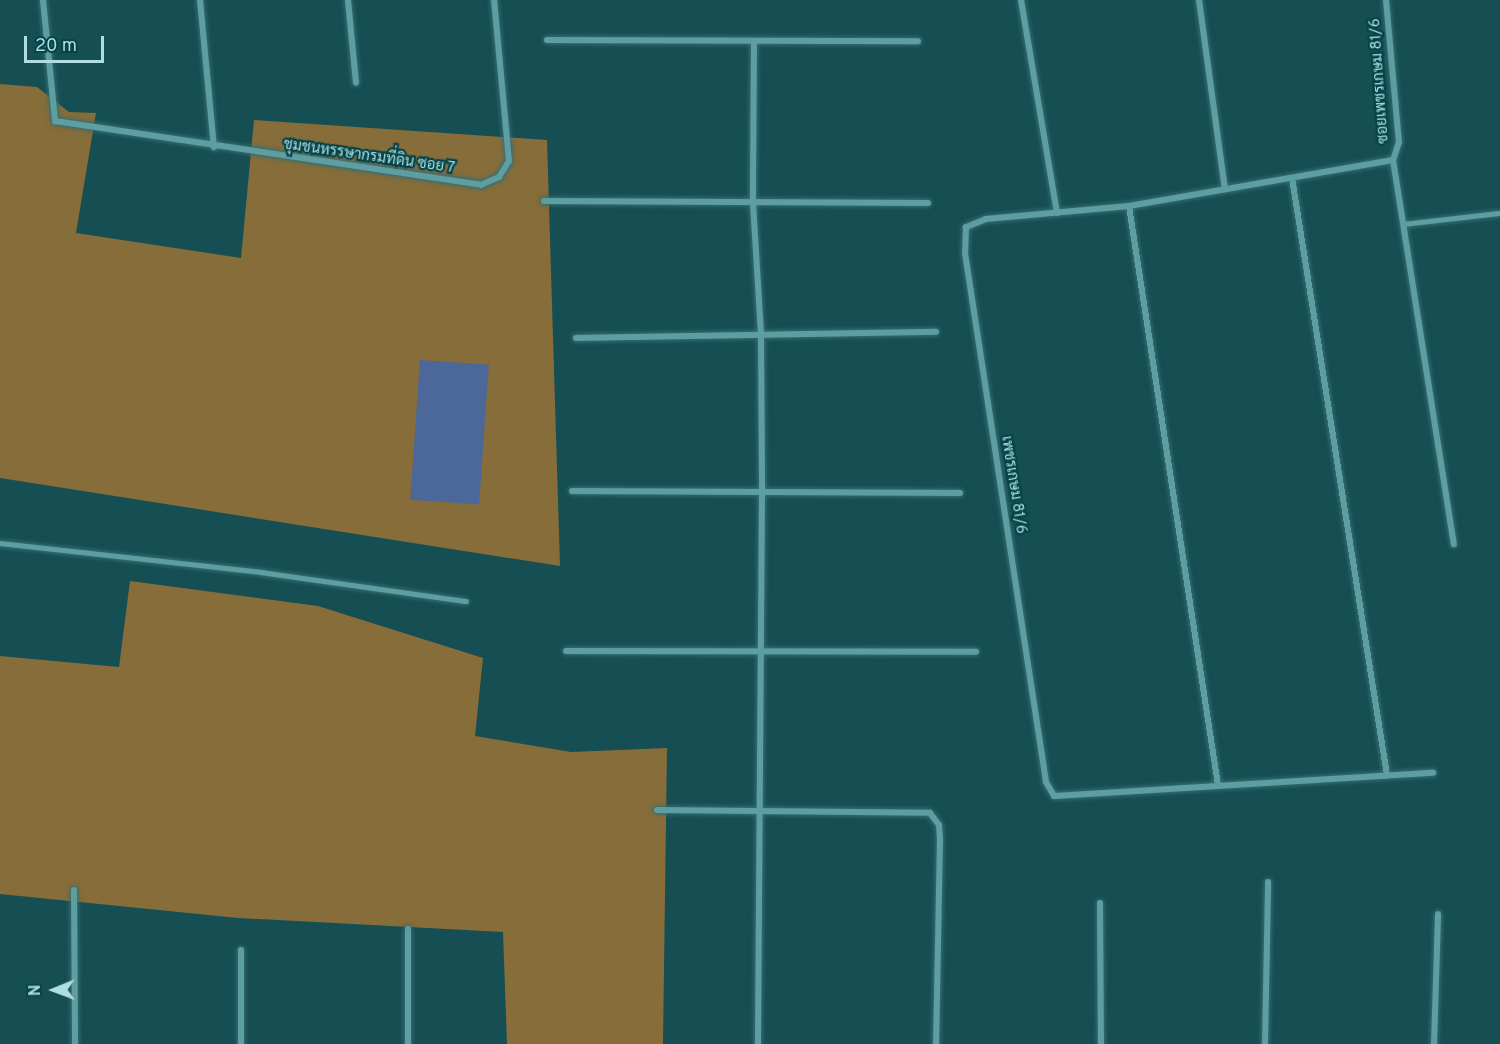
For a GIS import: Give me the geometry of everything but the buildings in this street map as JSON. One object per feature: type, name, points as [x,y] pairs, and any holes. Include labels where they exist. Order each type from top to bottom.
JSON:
[{"type":"street","name":"ชุมชนหรรษากรมที่ดิน ซอย 7","points":[[43,0],[55,121],[214,147],[482,185],[499,177],[509,161],[495,0]]},
{"type":"street","points":[[200,0],[214,147]]},
{"type":"street","points":[[348,0],[356,83]]},
{"type":"street","points":[[1021,0],[1058,213]]},
{"type":"street","points":[[1199,0],[1225,189]]},
{"type":"street","name":"ซอยเพชรเกษม 81/6","points":[[1386,0],[1399,141],[1393,160],[1454,544]]},
{"type":"street","points":[[547,40],[918,41]]},
{"type":"street","points":[[754,41],[753,203],[761,335],[762,492],[762,812],[758,1044]]},
{"type":"street","name":"เพชรเกษม 81/6","points":[[1393,160],[1129,206],[986,219],[966,227],[965,253],[1046,782],[1054,796],[1063,798],[1218,785],[1433,773]]},
{"type":"street","points":[[1292,178],[1387,775]]},
{"type":"street","points":[[544,201],[928,203]]},
{"type":"street","points":[[1129,206],[1218,785]]},
{"type":"street","points":[[576,338],[936,332]]},
{"type":"street","points":[[572,491],[960,493]]},
{"type":"street","points":[[566,651],[976,652]]},
{"type":"street","points":[[657,810],[924,812],[935,817],[939,839],[936,1044]]},
{"type":"street","points":[[1265,1044],[1268,882]]},
{"type":"street","points":[[74,890],[75,1044]]},
{"type":"street","points":[[1100,903],[1101,1044]]},
{"type":"street","points":[[1434,1044],[1438,915]]},
{"type":"street","points":[[408,929],[408,1044]]},
{"type":"street","points":[[240,1044],[241,950]]},
{"type":"lane","points":[[1403,224],[1500,213]]},
{"type":"lane","points":[[0,543],[261,572],[466,601]]},
{"type":"shaded area","points":[[0,84],[37,87],[69,112],[96,113],[76,233],[241,258],[254,120],[547,140],[560,566],[0,478]]},
{"type":"shaded area","points":[[130,581],[318,606],[483,658],[475,736],[571,752],[667,748],[663,1044],[507,1044],[503,932],[238,918],[0,894],[0,656],[119,667]]},
{"type":"water","points":[[420,360],[489,365],[479,504],[410,500]]}]
